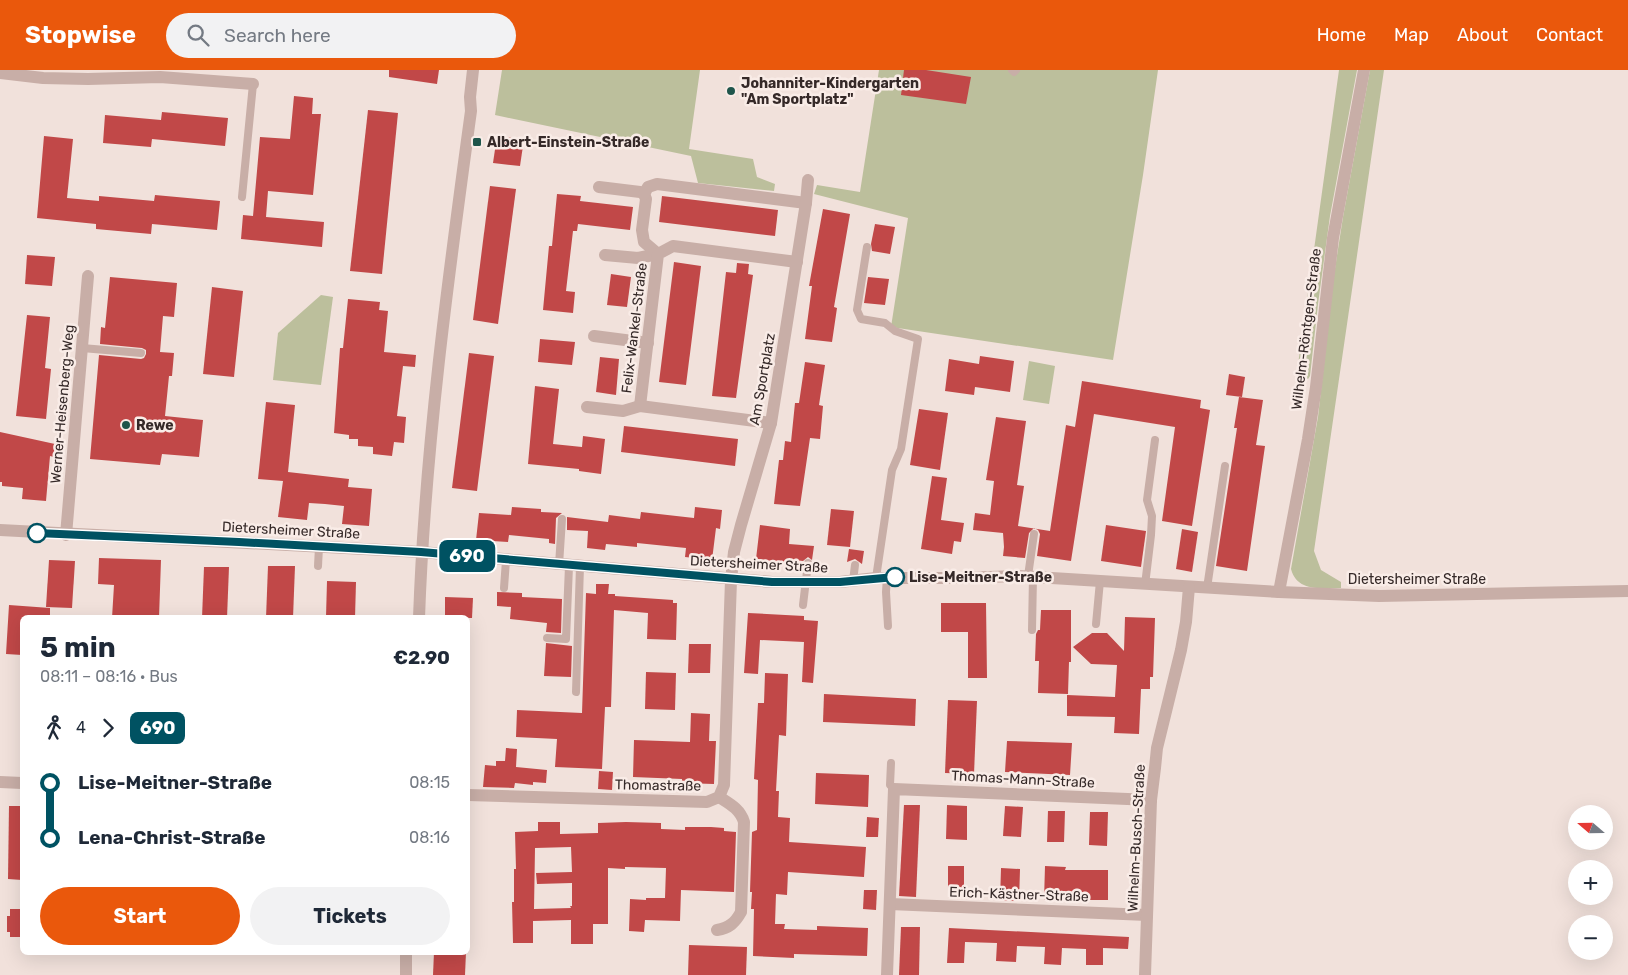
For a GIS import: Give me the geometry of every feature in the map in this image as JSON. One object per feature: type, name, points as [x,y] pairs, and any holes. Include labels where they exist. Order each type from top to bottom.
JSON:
[{"type":"street","points":[[418,615],[421,552],[433,417],[471,112],[470,97],[473,70]]},
{"type":"street","name":"Wilhelm-Röntgen-Straße","points":[[1279,592],[1308,439],[1316,387],[1333,238],[1364,70]]},
{"type":"street","points":[[0,73],[43,78],[160,77],[253,84]]},
{"type":"street","name":"Am Sportplatz","points":[[731,580],[734,552],[771,422],[797,262],[808,180]]},
{"type":"street","points":[[599,186],[644,194],[648,187],[657,184],[806,203]]},
{"type":"street","name":"Felix-Wankel-Straße","points":[[644,194],[646,199],[642,230],[644,242],[658,254]]},
{"type":"street","name":"Felix-Wankel-Straße","points":[[605,255],[638,258],[658,254],[673,246],[797,262]]},
{"type":"street","name":"Felix-Wankel-Straße","points":[[640,406],[658,254]]},
{"type":"street","name":"Werner-Heisenberg-Weg","points":[[66,535],[88,276]]},
{"type":"street","points":[[594,336],[648,342]]},
{"type":"street","name":"Felix-Wankel-Straße","points":[[587,407],[623,411],[640,406],[771,422]]},
{"type":"street","name":"Dietersheimer Straße","points":[[0,530],[66,535],[421,552],[731,580],[840,582],[882,578],[1030,576],[1145,585],[1379,596],[1628,592]]},
{"type":"street","name":"Thomastraße","points":[[470,795],[707,802],[719,797],[724,785],[731,580]]},
{"type":"street","name":"Wilhelm-Busch-Straße","points":[[1145,975],[1151,800],[1157,748],[1181,650],[1189,587]]},
{"type":"street","points":[[0,782],[20,783]]},
{"type":"street","points":[[886,975],[894,788]]},
{"type":"street","name":"Thomas-Mann-Straße","points":[[894,788],[1151,800]]},
{"type":"street","points":[[717,930],[728,928],[736,921],[741,912],[744,822],[742,815],[736,808],[719,797]]},
{"type":"street","name":"Erich-Kästner-Straße","points":[[890,904],[1147,915]]},
{"type":"street","points":[[406,955],[406,975]]},
{"type":"lane","points":[[242,197],[253,84]]},
{"type":"lane","points":[[867,247],[857,310],[861,319],[885,323],[895,331],[918,339],[901,449],[892,470],[882,578],[886,592],[888,626]]},
{"type":"lane","points":[[82,348],[141,353]]},
{"type":"lane","points":[[1145,585],[1152,516],[1148,500],[1155,440]]},
{"type":"lane","points":[[1207,588],[1225,466]]},
{"type":"lane","points":[[562,519],[569,566],[576,692]]},
{"type":"lane","points":[[1032,630],[1030,576],[1034,534]]},
{"type":"lane","points":[[318,566],[319,547]]},
{"type":"lane","points":[[504,588],[506,560]]},
{"type":"lane","points":[[803,605],[808,563]]},
{"type":"lane","points":[[853,581],[855,565]]},
{"type":"lane","points":[[546,638],[566,639],[569,566]]},
{"type":"lane","points":[[1096,624],[1100,581]]},
{"type":"lane","points":[[891,763],[890,785],[894,788]]},
{"type":"green space","points":[[502,70],[700,70],[689,149],[753,159],[757,177],[775,184],[774,191],[698,183],[691,156],[495,115]]},
{"type":"green space","points":[[879,70],[1158,70],[1113,360],[891,327],[908,218],[814,194],[817,185],[860,192]]},
{"type":"green space","points":[[1339,70],[1357,70],[1330,216],[1310,376],[1308,379],[1296,379]]},
{"type":"green space","points":[[1370,70],[1384,70],[1314,551],[1321,570],[1341,582],[1341,588],[1318,588],[1299,582],[1291,569],[1318,417],[1334,275],[1343,217]]},
{"type":"green space","points":[[321,295],[333,297],[321,385],[273,380],[278,333]]},
{"type":"green space","points":[[1029,361],[1055,366],[1049,404],[1023,400]]},
{"type":"building","points":[[389,70],[439,70],[437,84],[389,77]]},
{"type":"building","points":[[904,70],[926,70],[971,77],[966,104],[901,95]]},
{"type":"building","points":[[294,96],[313,98],[312,114],[321,114],[313,195],[268,191],[266,217],[324,222],[322,247],[241,239],[243,215],[253,216],[260,137],[290,139]]},
{"type":"building","points":[[368,110],[398,113],[382,274],[350,271]]},
{"type":"building","points":[[162,112],[228,118],[225,146],[152,139],[151,147],[103,143],[105,115],[161,120]]},
{"type":"building","points":[[44,136],[73,139],[67,198],[99,201],[99,196],[154,201],[155,195],[220,201],[217,230],[152,224],[151,234],[96,229],[96,224],[37,218]]},
{"type":"building","points":[[497,136],[524,139],[520,166],[493,163]]},
{"type":"building","points":[[490,186],[516,189],[498,324],[473,320]]},
{"type":"building","points":[[557,194],[581,196],[580,201],[633,207],[630,230],[578,224],[577,231],[573,231],[566,291],[575,292],[573,313],[543,310],[549,246],[552,246]]},
{"type":"building","points":[[662,196],[778,210],[775,236],[659,222]]},
{"type":"building","points":[[823,209],[850,214],[834,307],[837,308],[832,342],[805,339],[812,286],[809,286]]},
{"type":"building","points":[[875,224],[895,227],[890,254],[872,251],[871,244]]},
{"type":"building","points":[[27,255],[55,257],[52,286],[25,284]]},
{"type":"building","points":[[674,262],[701,266],[686,385],[659,382]]},
{"type":"building","points":[[737,263],[749,264],[748,274],[753,275],[736,398],[712,396],[726,272],[736,273]]},
{"type":"building","points":[[611,274],[631,277],[627,307],[607,305]]},
{"type":"building","points":[[110,277],[177,283],[174,317],[163,316],[160,352],[174,353],[172,376],[169,376],[165,416],[203,420],[199,457],[162,454],[160,465],[90,459],[99,355],[141,359],[146,354],[146,350],[142,348],[100,344],[101,327],[105,328]]},
{"type":"building","points":[[868,277],[889,279],[885,305],[864,303]]},
{"type":"building","points":[[212,287],[243,291],[234,377],[203,374]]},
{"type":"building","points":[[348,299],[380,302],[379,310],[388,311],[384,352],[416,355],[415,367],[403,366],[397,416],[406,417],[404,443],[394,442],[392,456],[373,454],[373,447],[358,446],[358,439],[349,439],[349,435],[334,433],[340,348],[343,348]]},
{"type":"building","points":[[27,315],[50,317],[45,368],[51,369],[46,419],[16,416]]},
{"type":"building","points":[[540,339],[575,342],[572,365],[538,362]]},
{"type":"building","points":[[469,353],[494,356],[477,491],[452,488]]},
{"type":"building","points":[[980,356],[1014,361],[1010,392],[975,387],[974,395],[945,391],[949,359],[979,364]]},
{"type":"building","points":[[600,357],[619,359],[616,395],[596,392]]},
{"type":"building","points":[[805,362],[825,365],[819,405],[823,406],[820,439],[810,438],[800,506],[774,504],[779,460],[783,460],[785,441],[791,442],[795,403],[799,403]]},
{"type":"building","points":[[1229,374],[1245,377],[1242,397],[1226,395]]},
{"type":"building","points":[[1082,381],[1201,400],[1200,408],[1210,410],[1192,526],[1162,521],[1175,427],[1094,414],[1071,561],[1037,556],[1040,534],[1035,529],[1050,531],[1066,425],[1075,427]]},
{"type":"building","points":[[535,386],[559,389],[553,444],[582,447],[583,436],[605,439],[601,474],[579,471],[579,469],[528,464]]},
{"type":"building","points":[[1239,397],[1263,400],[1256,445],[1265,446],[1247,571],[1216,566],[1237,428],[1234,428]]},
{"type":"building","points":[[266,402],[295,405],[288,472],[349,479],[348,487],[372,489],[369,526],[342,524],[344,506],[325,504],[309,503],[307,520],[278,517],[283,481],[258,479]]},
{"type":"building","points":[[919,409],[948,413],[940,470],[910,465]]},
{"type":"building","points":[[996,417],[1026,421],[1017,485],[1024,486],[1018,526],[1034,528],[1029,533],[1025,558],[1003,556],[1003,533],[973,530],[975,513],[990,515],[994,481],[986,480]]},
{"type":"building","points":[[624,426],[738,439],[735,466],[621,452]]},
{"type":"building","points":[[0,432],[55,444],[54,457],[50,456],[46,501],[22,499],[23,488],[2,486],[2,482],[0,482]]},
{"type":"building","points":[[932,476],[947,478],[941,520],[964,523],[961,542],[954,541],[952,554],[921,549]]},
{"type":"building","points":[[512,507],[541,509],[541,512],[562,513],[556,518],[555,544],[549,543],[549,539],[509,535],[508,542],[476,540],[479,513],[511,515]]},
{"type":"building","points":[[695,507],[722,510],[720,529],[716,528],[712,560],[685,557],[686,548],[637,543],[637,547],[606,544],[605,550],[587,548],[588,531],[567,530],[567,517],[608,522],[609,515],[640,519],[641,512],[694,518]]},
{"type":"building","points":[[831,509],[854,511],[850,547],[827,545]]},
{"type":"building","points":[[760,525],[790,529],[789,544],[814,546],[812,560],[808,557],[803,561],[787,559],[787,563],[756,559]]},
{"type":"building","points":[[1106,525],[1146,531],[1141,567],[1101,561]]},
{"type":"building","points":[[1182,529],[1198,532],[1192,572],[1176,569]]},
{"type":"building","points":[[849,549],[864,551],[862,564],[855,559],[847,562]]},
{"type":"building","points":[[99,558],[161,560],[159,615],[112,615],[114,585],[98,584]]},
{"type":"building","points":[[49,560],[75,561],[72,608],[46,607]]},
{"type":"building","points":[[268,566],[295,566],[293,615],[266,615]]},
{"type":"building","points":[[204,567],[229,567],[227,615],[202,615]]},
{"type":"building","points":[[327,581],[356,582],[355,615],[326,615]]},
{"type":"building","points":[[596,584],[609,584],[608,594],[615,594],[615,596],[673,600],[673,603],[677,603],[676,640],[647,639],[648,613],[614,610],[611,707],[605,707],[602,769],[555,767],[557,739],[516,737],[517,710],[582,713],[586,593],[596,594]]},
{"type":"building","points":[[497,592],[522,593],[522,597],[562,599],[561,633],[546,632],[547,623],[510,619],[511,607],[497,606]]},
{"type":"building","points":[[445,597],[473,598],[472,618],[470,618],[470,615],[445,615]]},
{"type":"building","points":[[941,603],[986,603],[987,678],[968,678],[968,632],[941,632]]},
{"type":"building","points":[[9,605],[50,608],[50,615],[20,615],[20,655],[6,654]]},
{"type":"building","points":[[1041,610],[1071,610],[1071,662],[1069,662],[1068,694],[1038,693],[1039,661],[1035,661],[1036,634],[1040,630]]},
{"type":"building","points":[[748,613],[804,616],[804,620],[818,621],[813,683],[802,682],[804,642],[760,640],[758,674],[744,673]]},
{"type":"building","points":[[1125,617],[1155,618],[1153,677],[1150,677],[1150,689],[1141,689],[1139,734],[1114,733],[1115,717],[1067,716],[1067,695],[1115,697],[1117,665],[1091,664],[1073,647],[1092,633],[1107,633],[1124,651]]},
{"type":"building","points":[[546,643],[572,646],[571,677],[544,676]]},
{"type":"building","points":[[689,644],[711,644],[710,673],[688,673]]},
{"type":"building","points":[[646,672],[676,673],[675,710],[645,709]]},
{"type":"building","points":[[765,673],[788,674],[786,736],[779,735],[776,791],[779,791],[778,817],[790,818],[789,842],[866,847],[864,877],[788,872],[787,895],[776,894],[775,924],[785,924],[784,929],[817,930],[817,926],[868,928],[867,956],[794,954],[794,958],[753,956],[754,909],[751,909],[752,892],[750,892],[752,832],[757,830],[758,780],[754,779],[758,703],[764,703]]},
{"type":"building","points":[[824,694],[916,699],[915,726],[823,722]]},
{"type":"building","points":[[948,700],[977,701],[974,774],[945,773]]},
{"type":"building","points":[[691,713],[710,714],[709,741],[716,741],[714,784],[682,783],[682,779],[633,777],[634,740],[690,742]]},
{"type":"building","points":[[1007,741],[1072,743],[1070,775],[1005,772]]},
{"type":"building","points":[[506,748],[517,749],[516,767],[547,770],[546,783],[533,782],[533,785],[515,783],[514,788],[483,787],[485,765],[496,766],[496,761],[505,761]]},
{"type":"building","points":[[599,771],[613,772],[612,790],[598,789]]},
{"type":"building","points":[[816,773],[869,775],[868,807],[815,804]]},
{"type":"building","points":[[904,805],[920,805],[916,897],[899,896]]},
{"type":"building","points":[[947,805],[967,806],[967,840],[946,839]]},
{"type":"building","points":[[9,806],[20,806],[20,880],[8,879]]},
{"type":"building","points":[[1005,806],[1023,807],[1021,837],[1003,836]]},
{"type":"building","points":[[1048,811],[1065,811],[1064,842],[1047,842]]},
{"type":"building","points":[[1090,812],[1108,812],[1107,846],[1089,845]]},
{"type":"building","points":[[867,817],[879,818],[878,837],[866,837]]},
{"type":"building","points":[[538,822],[560,822],[560,834],[598,833],[598,823],[661,823],[661,829],[685,830],[685,827],[724,828],[724,831],[736,832],[734,892],[681,890],[680,921],[645,920],[644,932],[629,931],[630,899],[665,898],[666,868],[608,868],[608,924],[593,924],[593,944],[571,944],[571,920],[533,921],[533,943],[513,943],[512,902],[514,902],[514,869],[516,869],[515,832],[538,831]],"holes":[[[571,847],[572,872],[536,873],[537,884],[572,883],[571,908],[534,909],[535,848]]]},
{"type":"building","points":[[948,866],[964,866],[964,898],[948,898]]},
{"type":"building","points":[[1045,866],[1066,867],[1065,870],[1108,870],[1108,900],[1044,900]]},
{"type":"building","points":[[1001,868],[1020,869],[1019,901],[1000,901]]},
{"type":"building","points":[[864,890],[877,890],[876,910],[863,909]]},
{"type":"building","points":[[10,909],[20,909],[20,937],[10,937],[10,932],[7,932],[7,916],[10,916]]},
{"type":"building","points":[[901,927],[920,927],[919,975],[899,975]]},
{"type":"building","points":[[949,928],[1129,937],[1128,949],[1103,948],[1103,965],[1086,965],[1086,949],[1062,948],[1061,965],[1044,964],[1045,947],[1017,946],[1016,962],[996,961],[997,943],[965,942],[964,963],[947,963]]},
{"type":"building","points":[[689,945],[747,947],[746,975],[688,975]]},
{"type":"building","points":[[434,955],[466,955],[465,975],[433,975]]},
{"type":"bus line","name":"690","points":[[37,533],[421,552],[731,580],[840,582],[895,577]]},
{"type":"place","name":"Johanniter-Kindergarten \"Am Sportplatz\"","points":[[731,91]]},
{"type":"place","name":"Albert-Einstein-Straße","points":[[477,142]]},
{"type":"place","name":"Rewe","points":[[126,425]]},
{"type":"place","name":"Lise-Meitner-Straße","points":[[895,577]]}]
